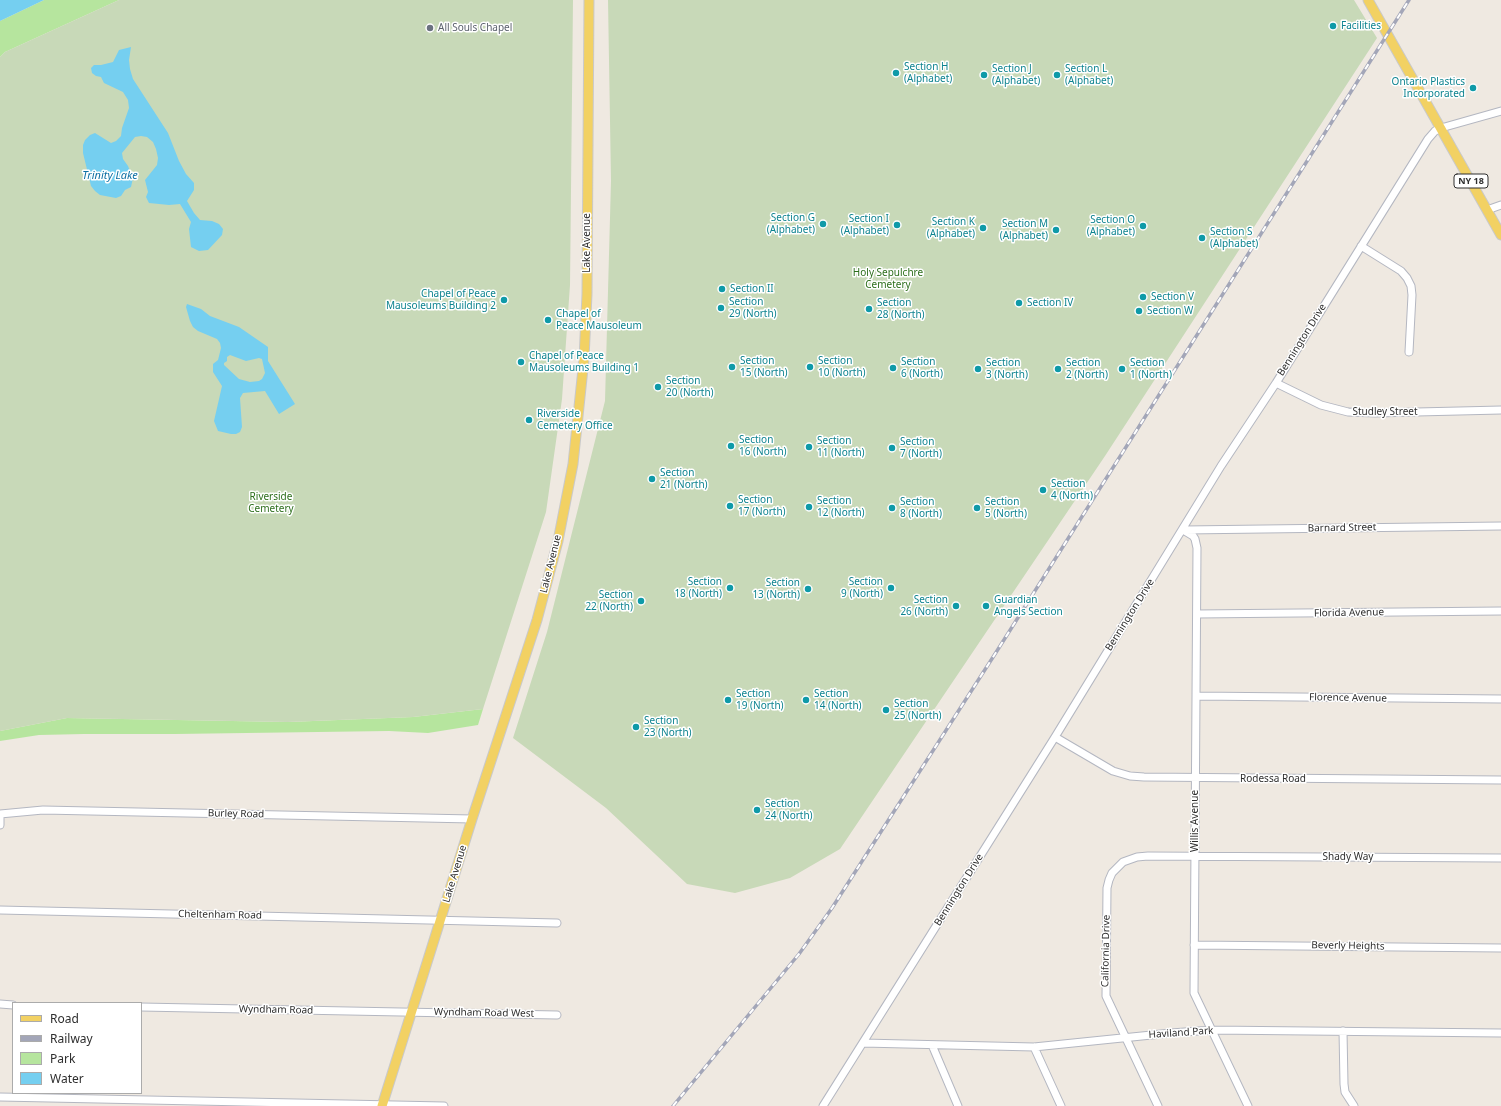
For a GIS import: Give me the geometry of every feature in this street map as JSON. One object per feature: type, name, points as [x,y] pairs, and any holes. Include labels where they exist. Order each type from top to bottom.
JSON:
[{"type":"main road","name":"Lake Avenue","points":[[383,1105],[472,819],[537,620],[558,541],[573,464],[584,359],[587,294],[589,0]]},
{"type":"main road","name":"NY 18","points":[[1368,0],[1501,235]]},
{"type":"street","points":[[1441,128],[1501,111]]},
{"type":"street","name":"Bennington Drive","points":[[823,1106],[1055,737],[1221,466],[1276,383],[1428,138],[1435,131],[1441,128]]},
{"type":"street","points":[[1487,210],[1501,205]]},
{"type":"street","points":[[1361,246],[1400,271],[1407,278],[1411,286],[1412,296],[1409,352]]},
{"type":"street","name":"Studley Street","points":[[1276,383],[1314,403],[1348,412],[1375,413],[1501,410]]},
{"type":"street","name":"Barnard Street","points":[[1183,530],[1501,526]]},
{"type":"street","name":"Willis Avenue","points":[[1183,530],[1193,536],[1197,543],[1194,993],[1248,1106]]},
{"type":"street","name":"Florida Avenue","points":[[1197,614],[1501,611]]},
{"type":"street","name":"Florence Avenue","points":[[1196,696],[1501,699]]},
{"type":"street","name":"Rodessa Road","points":[[1055,737],[1106,768],[1119,774],[1144,777],[1501,780]]},
{"type":"street","name":"Burley Road","points":[[0,814],[43,810],[472,819]]},
{"type":"street","points":[[0,814],[0,825]]},
{"type":"street","name":"California Drive","points":[[1158,1106],[1106,996],[1107,888],[1109,880],[1118,867],[1123,862],[1133,858],[1148,856],[1195,856]]},
{"type":"street","name":"Shady Way","points":[[1195,856],[1501,858]]},
{"type":"street","name":"Cheltenham Road","points":[[0,910],[557,923]]},
{"type":"street","name":"Beverly Heights","points":[[1194,945],[1501,948]]},
{"type":"street","points":[[0,1004],[12,1005]]},
{"type":"street","name":"Wyndham Road","points":[[142,1007],[411,1012]]},
{"type":"street","name":"Wyndham Road West","points":[[411,1012],[558,1015]]},
{"type":"street","name":"Haviland Park","points":[[862,1043],[1034,1046],[1212,1030],[1501,1033]]},
{"type":"street","points":[[1343,1031],[1345,1092],[1354,1106]]},
{"type":"street","points":[[932,1045],[958,1106]]},
{"type":"street","points":[[1034,1046],[1061,1106]]},
{"type":"street","points":[[0,1097],[444,1106]]},
{"type":"green space","points":[[44,0],[119,0],[5,52],[0,57],[0,21]]},
{"type":"green space","name":"Riverside Cemetery","points":[[119,0],[573,0],[570,285],[562,399],[546,512],[483,709],[413,717],[288,722],[67,718],[0,731],[0,57],[5,52]]},
{"type":"green space","name":"Holy Sepulchre Cemetery","points":[[608,0],[1354,0],[1377,38],[1105,456],[840,849],[790,878],[735,893],[687,884],[606,808],[513,738],[547,632],[605,401],[611,181]]},
{"type":"green space","points":[[483,709],[478,725],[428,733],[389,731],[84,734],[39,735],[0,741],[0,731],[67,718],[288,722],[413,717]]},
{"type":"water","points":[[0,0],[44,0],[0,21]]},
{"type":"water","name":"Trinity Lake","points":[[131,47],[129,60],[133,79],[168,133],[179,161],[186,174],[194,183],[194,190],[187,201],[200,220],[212,221],[219,224],[223,229],[222,235],[208,250],[199,251],[191,247],[189,229],[191,222],[180,204],[169,205],[149,203],[146,197],[148,192],[145,180],[157,165],[158,158],[153,142],[147,137],[135,137],[122,153],[123,159],[133,178],[131,187],[125,190],[121,196],[116,198],[100,195],[91,186],[83,153],[83,145],[85,140],[90,135],[95,133],[111,143],[116,141],[121,136],[122,128],[129,108],[128,100],[123,92],[104,83],[101,77],[92,73],[91,68],[94,65],[113,62],[119,50]]},
{"type":"water","points":[[187,304],[201,309],[210,316],[239,327],[268,347],[268,361],[295,404],[279,414],[265,391],[243,393],[240,398],[242,427],[240,432],[231,434],[218,431],[214,421],[222,386],[213,372],[213,364],[218,360],[221,348],[220,343],[217,339],[198,331],[193,327],[186,307]],"holes":[[[230,355],[246,361],[259,358],[262,359],[265,373],[262,379],[259,381],[250,382],[239,379],[224,365],[227,361],[227,357]]]},
{"type":"railway","points":[[673,1106],[799,954],[832,908],[995,654],[1409,0]]},
{"type":"place","name":"Facilities","points":[[1333,26]]},
{"type":"place","name":"All Souls Chapel","points":[[430,28]]},
{"type":"place","name":"Section H (Alphabet)","points":[[896,73]]},
{"type":"place","name":"Section J (Alphabet)","points":[[984,75]]},
{"type":"place","name":"Section L (Alphabet)","points":[[1057,75]]},
{"type":"place","name":"Ontario Plastics Incorporated","points":[[1473,88]]},
{"type":"place","name":"Section G (Alphabet)","points":[[823,224]]},
{"type":"place","name":"Section I (Alphabet)","points":[[897,225]]},
{"type":"place","name":"Section O (Alphabet)","points":[[1143,226]]},
{"type":"place","name":"Section K (Alphabet)","points":[[983,228]]},
{"type":"place","name":"Section M (Alphabet)","points":[[1056,230]]},
{"type":"place","name":"Section S (Alphabet)","points":[[1202,238]]},
{"type":"place","name":"Section II","points":[[722,289]]},
{"type":"place","name":"Section V","points":[[1143,297]]},
{"type":"place","name":"Chapel of Peace Mausoleums Building 2","points":[[504,300]]},
{"type":"place","name":"Section IV","points":[[1019,303]]},
{"type":"place","name":"Section 29 (North)","points":[[721,308]]},
{"type":"place","name":"Section 28 (North)","points":[[869,309]]},
{"type":"place","name":"Section W","points":[[1139,311]]},
{"type":"place","name":"Chapel of Peace Mausoleum","points":[[548,320]]},
{"type":"place","name":"Chapel of Peace Mausoleums Building 1","points":[[521,362]]},
{"type":"place","name":"Section 15 (North)","points":[[732,367]]},
{"type":"place","name":"Section 10 (North)","points":[[810,367]]},
{"type":"place","name":"Section 6 (North)","points":[[893,368]]},
{"type":"place","name":"Section 3 (North)","points":[[978,369]]},
{"type":"place","name":"Section 2 (North)","points":[[1058,369]]},
{"type":"place","name":"Section 1 (North)","points":[[1122,369]]},
{"type":"place","name":"Section 20 (North)","points":[[658,387]]},
{"type":"place","name":"Riverside Cemetery Office","points":[[529,420]]},
{"type":"place","name":"Section 16 (North)","points":[[731,446]]},
{"type":"place","name":"Section 11 (North)","points":[[809,447]]},
{"type":"place","name":"Section 7 (North)","points":[[892,448]]},
{"type":"place","name":"Section 21 (North)","points":[[652,479]]},
{"type":"place","name":"Section 4 (North)","points":[[1043,490]]},
{"type":"place","name":"Section 17 (North)","points":[[730,506]]},
{"type":"place","name":"Section 12 (North)","points":[[809,507]]},
{"type":"place","name":"Section 8 (North)","points":[[892,508]]},
{"type":"place","name":"Section 5 (North)","points":[[977,508]]},
{"type":"place","name":"Section 18 (North)","points":[[730,588]]},
{"type":"place","name":"Section 9 (North)","points":[[891,588]]},
{"type":"place","name":"Section 13 (North)","points":[[808,589]]},
{"type":"place","name":"Section 22 (North)","points":[[641,601]]},
{"type":"place","name":"Section 26 (North)","points":[[956,606]]},
{"type":"place","name":"Guardian Angels Section","points":[[986,606]]},
{"type":"place","name":"Section 19 (North)","points":[[728,700]]},
{"type":"place","name":"Section 14 (North)","points":[[806,700]]},
{"type":"place","name":"Section 25 (North)","points":[[886,710]]},
{"type":"place","name":"Section 23 (North)","points":[[636,727]]},
{"type":"place","name":"Section 24 (North)","points":[[757,810]]}]
